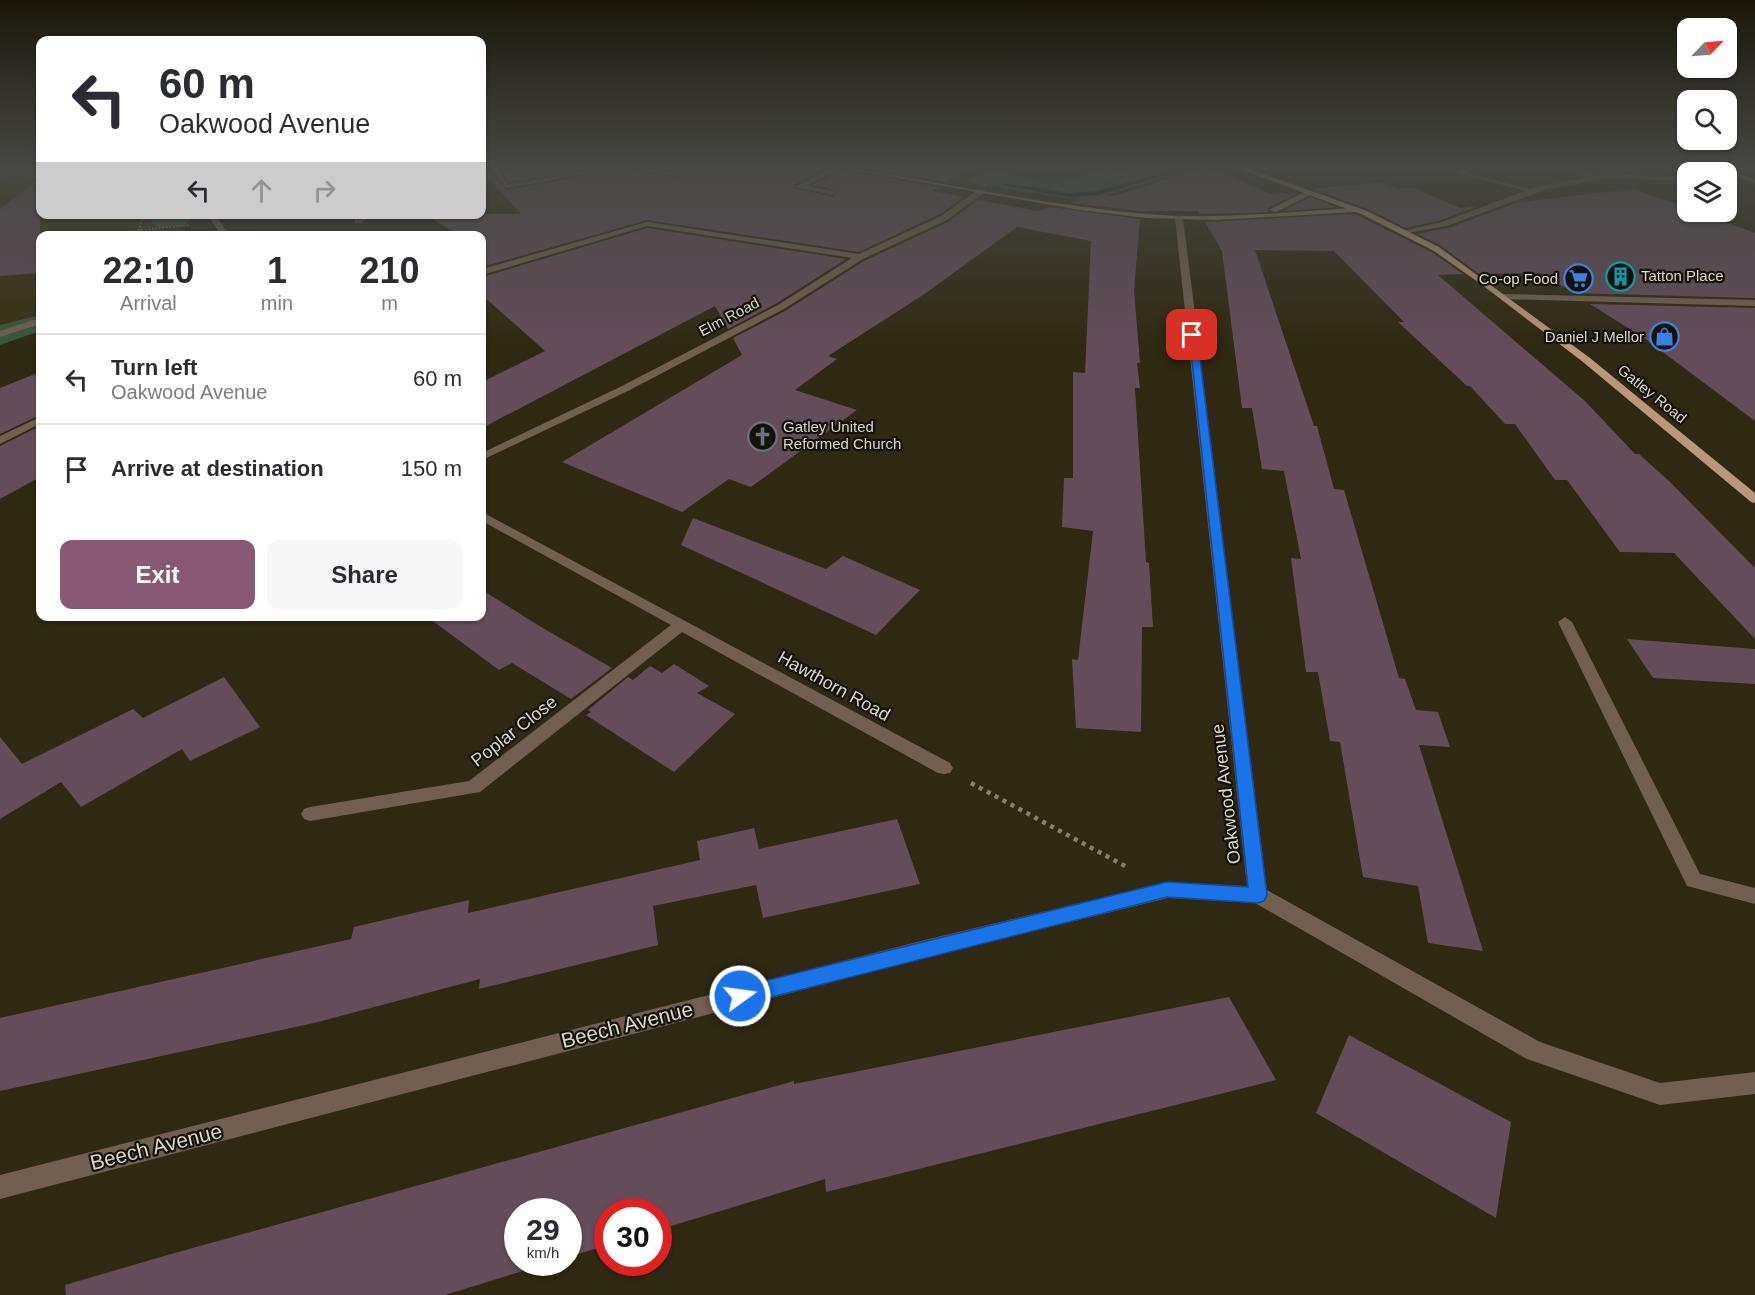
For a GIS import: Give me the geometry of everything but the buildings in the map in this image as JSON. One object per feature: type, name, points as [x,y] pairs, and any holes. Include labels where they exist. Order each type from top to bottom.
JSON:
[{"type":"main road","name":"Gatley Road","points":[[1396,226],[1407,231],[1503,296],[1674,431],[1755,499]]},
{"type":"street","points":[[486,271],[639,226]]},
{"type":"street","points":[[663,226],[860,257]]},
{"type":"street","name":"Elm Road","points":[[486,455],[624,389],[781,307],[860,257],[926,226]]},
{"type":"street","name":"Oakwood Avenue","points":[[1180,226],[1258,895]]},
{"type":"street","points":[[1407,231],[1431,226]]},
{"type":"street","points":[[1503,296],[1755,303]]},
{"type":"street","points":[[0,334],[36,322]]},
{"type":"street","points":[[0,441],[36,422]]},
{"type":"street","name":"Hawthorn Road","points":[[486,518],[944,768]]},
{"type":"street","points":[[1565,622],[1694,880],[1755,896]]},
{"type":"street","name":"Poplar Close","points":[[310,814],[474,787],[681,625]]},
{"type":"street","name":"Beech Avenue","points":[[0,1187],[891,958],[1167,890],[1258,895]]},
{"type":"street","points":[[1258,895],[1535,1051],[1660,1094],[1755,1083]]},
{"type":"path","points":[[136,231],[174,226]]},
{"type":"path","points":[[944,768],[1167,890]]},
{"type":"shaded area","points":[[0,226],[185,226],[186,231],[36,231],[36,316],[0,325]]},
{"type":"green space","points":[[36,316],[36,332],[0,345],[0,325]]},
{"type":"place","name":"Tatton Place","points":[[1620,276]]},
{"type":"place","name":"Co-op Food","points":[[1579,279]]},
{"type":"place","name":"Daniel J Mellor","points":[[1665,337]]},
{"type":"place","name":"Gatley United Reformed Church","points":[[762,436]]},
{"type":"route","points":[[740,996],[1167,890],[1258,895],[1192,335]]}]
